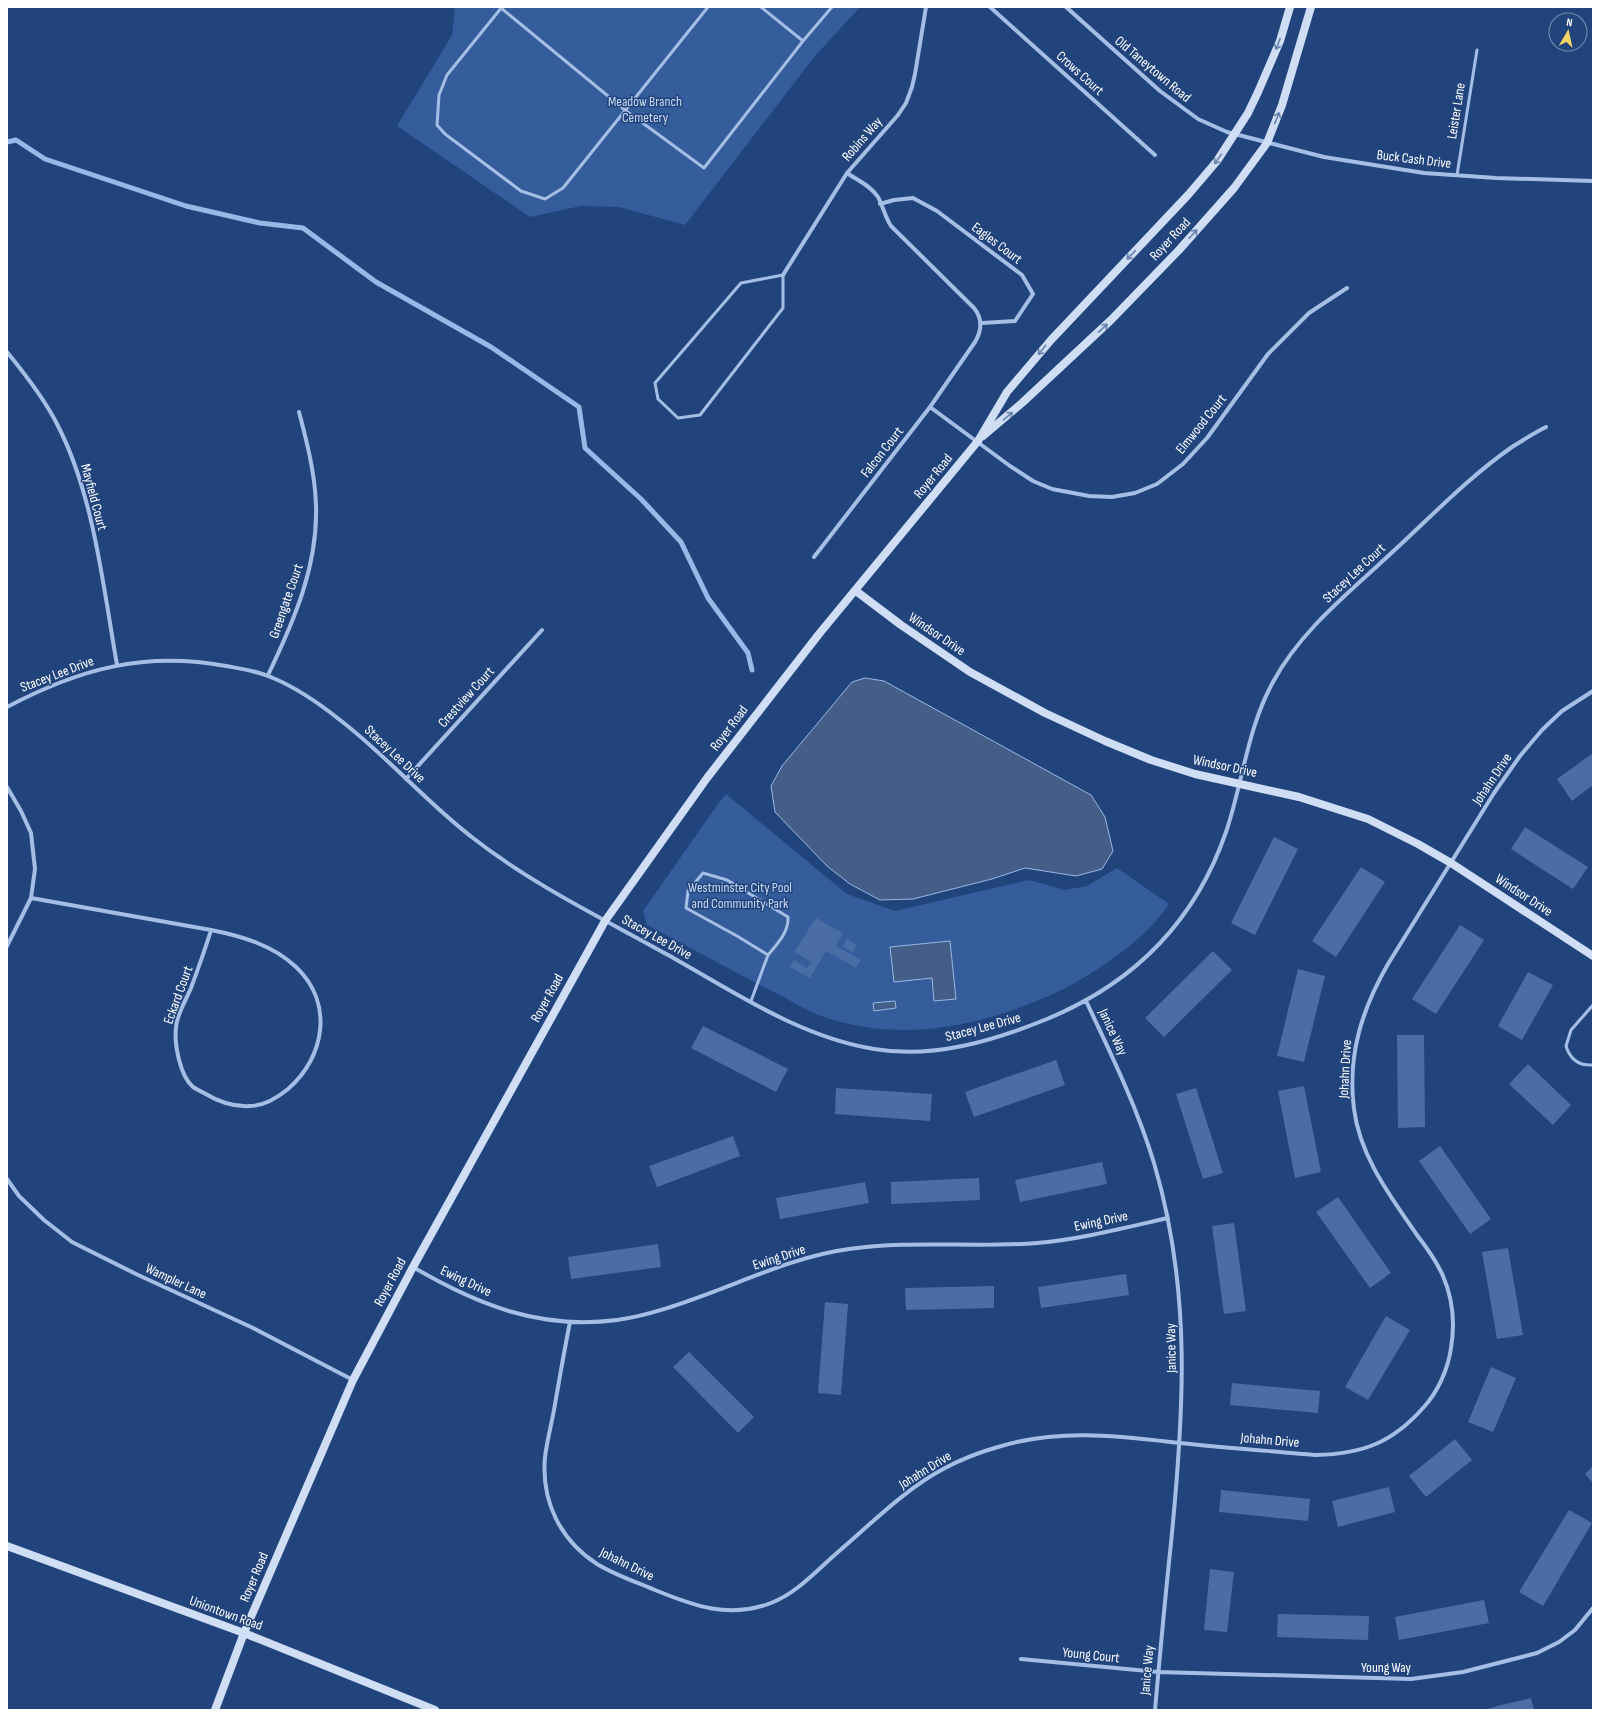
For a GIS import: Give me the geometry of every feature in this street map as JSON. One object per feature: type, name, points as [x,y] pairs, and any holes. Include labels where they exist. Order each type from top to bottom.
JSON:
[{"type":"street","name":"Robins Way","points":[[783,275],[847,173],[898,114],[906,102],[915,74],[926,7]]},
{"type":"street","name":"Crows Court","points":[[990,7],[1155,155]]},
{"type":"street","name":"Old Taneytown Road","points":[[1066,7],[1160,91],[1198,120],[1210,126],[1235,134]]},
{"type":"street","name":"Royer Road","points":[[215,1710],[244,1633],[353,1380],[413,1267],[605,921],[707,778],[814,640],[856,591],[978,441],[1007,392],[1051,340],[1188,195],[1217,161],[1235,134],[1258,92],[1280,41],[1290,7]]},
{"type":"street","name":"Royer Road","points":[[978,441],[1022,403],[1111,320],[1179,250],[1234,188],[1266,143],[1282,105],[1311,7]]},
{"type":"street","name":"Buck Cash Drive","points":[[1235,134],[1324,157],[1424,173],[1593,181]]},
{"type":"street","points":[[847,173],[878,197],[885,218],[891,226],[978,312],[982,324],[979,335],[930,407],[978,441]]},
{"type":"street","name":"Eagles Court","points":[[880,204],[894,200],[913,198],[937,211],[1022,275],[1033,294],[1015,321],[982,324]]},
{"type":"street","name":"Elmwood Court","points":[[978,441],[1021,474],[1052,490],[1089,496],[1112,497],[1135,493],[1157,484],[1183,464],[1207,438],[1268,354],[1309,313],[1347,288]]},
{"type":"street","name":"Mayfield Court","points":[[7,352],[44,402],[57,423],[80,477],[90,515],[117,665]]},
{"type":"street","name":"Falcon Court","points":[[814,557],[930,407]]},
{"type":"street","name":"Greengate Court","points":[[268,675],[292,624],[307,580],[316,530],[316,504],[311,461],[299,412]]},
{"type":"street","name":"Stacey Lee Court","points":[[1239,782],[1251,734],[1260,708],[1272,682],[1287,659],[1312,628],[1451,497],[1488,465],[1514,446],[1546,427]]},
{"type":"street","name":"Windsor Drive","points":[[856,591],[901,625],[970,672],[1045,713],[1105,741],[1151,760],[1195,774],[1239,782],[1299,797],[1368,820],[1418,844],[1451,863],[1593,956]]},
{"type":"street","name":"Crestview Court","points":[[406,779],[542,630]]},
{"type":"street","name":"Stacey Lee Drive","points":[[7,707],[60,682],[86,672],[117,665],[159,661],[210,663],[268,675],[286,684],[337,717],[358,734],[446,818],[509,865],[564,899],[751,1001],[804,1028],[837,1040],[875,1049],[905,1052],[942,1049],[975,1044],[1002,1036],[1046,1020],[1086,1001],[1130,972],[1156,949],[1178,922],[1194,898],[1210,870],[1226,832],[1239,782]]},
{"type":"street","name":"Johahn Drive","points":[[570,1322],[545,1457],[545,1486],[551,1511],[560,1529],[576,1546],[597,1563],[621,1576],[692,1605],[718,1610],[743,1610],[772,1602],[796,1589],[899,1499],[924,1481],[950,1466],[998,1447],[1027,1439],[1063,1434],[1109,1435],[1316,1455],[1340,1454],[1367,1448],[1391,1437],[1412,1421],[1428,1402],[1442,1380],[1450,1358],[1453,1335],[1453,1311],[1443,1276],[1432,1256],[1388,1193],[1374,1169],[1362,1143],[1354,1109],[1353,1073],[1356,1040],[1364,1012],[1373,989],[1494,793],[1542,730],[1562,711],[1593,692]]},
{"type":"street","points":[[7,787],[21,811],[31,833],[35,869],[31,898],[7,946]]},
{"type":"street","name":"Eckard Court","points":[[31,898],[211,930],[227,934],[259,944],[280,955],[296,967],[308,981],[318,1001],[322,1022],[318,1043],[311,1062],[299,1079],[279,1096],[262,1104],[249,1106],[229,1104],[192,1086],[182,1069],[176,1050],[176,1027],[202,959],[211,930]]},
{"type":"street","name":"Janice Way","points":[[1086,1001],[1131,1099],[1154,1163],[1168,1218],[1179,1288],[1182,1320],[1183,1360],[1180,1443],[1155,1710]]},
{"type":"street","name":"Wampler Lane","points":[[7,1179],[19,1196],[39,1215],[72,1242],[136,1274],[250,1327],[353,1380]]},
{"type":"street","name":"Ewing Drive","points":[[413,1267],[470,1298],[509,1312],[534,1318],[570,1322],[619,1320],[666,1308],[822,1254],[848,1249],[884,1246],[1035,1243],[1079,1238],[1168,1218]]},
{"type":"street","name":"Uniontown Road","points":[[7,1546],[244,1633],[435,1710]]},
{"type":"street","name":"Young Way","points":[[1158,1672],[1387,1679],[1434,1677],[1463,1672],[1537,1653],[1559,1642],[1575,1630],[1589,1615],[1593,1608]]},
{"type":"street","name":"Young Court","points":[[1021,1659],[1158,1672]]},
{"type":"lane","points":[[708,7],[625,110],[563,188],[545,199],[521,191],[445,134],[437,125],[439,95],[447,74],[502,8],[625,110],[704,168],[803,41],[832,7]]},
{"type":"lane","points":[[761,7],[803,41]]},
{"type":"lane","name":"Leister Lane","points":[[1457,175],[1477,50]]},
{"type":"lane","points":[[783,275],[783,308],[700,415],[678,418],[658,399],[655,384],[741,283],[783,275]]},
{"type":"lane","points":[[751,1001],[768,955],[785,932],[788,924],[788,917],[727,880],[703,873],[688,891],[686,908],[768,955]]},
{"type":"lane","points":[[1593,1006],[1571,1030],[1566,1046],[1570,1055],[1577,1062],[1587,1066],[1593,1065]]},
{"type":"green space","name":"Meadow Branch Cemetery","points":[[455,7],[860,7],[815,56],[685,225],[619,207],[581,206],[530,217],[397,126],[452,35]]},
{"type":"green space","name":"Westminster City Pool and Community Park","points":[[726,794],[847,894],[895,911],[1029,880],[1065,890],[1087,886],[1117,868],[1169,904],[1159,918],[1146,931],[1116,957],[1066,988],[1023,1006],[996,1016],[939,1028],[910,1030],[882,1029],[853,1025],[824,1017],[807,1010],[647,925],[643,911]]},
{"type":"shaded area","points":[[865,678],[884,681],[1091,795],[1105,817],[1113,851],[1102,869],[1076,876],[1025,868],[992,879],[913,899],[880,900],[850,884],[827,866],[775,812],[771,786],[782,766],[852,682]]},
{"type":"shaded area","points":[[950,941],[956,999],[934,1001],[932,978],[894,982],[890,947]]},
{"type":"shaded area","points":[[895,1001],[896,1008],[874,1011],[873,1003]]},
{"type":"building","points":[[1593,753],[1593,785],[1572,801],[1557,779]]},
{"type":"building","points":[[1525,827],[1588,867],[1573,889],[1511,849]]},
{"type":"building","points":[[1274,837],[1298,849],[1255,935],[1231,923]]},
{"type":"building","points":[[1361,867],[1385,882],[1336,957],[1312,941]]},
{"type":"building","points":[[816,918],[843,933],[836,946],[861,960],[856,968],[826,951],[810,978],[790,967],[794,960],[807,968],[811,962],[794,952]]},
{"type":"building","points":[[1460,925],[1484,940],[1436,1014],[1412,999]]},
{"type":"building","points":[[847,939],[857,945],[853,952],[843,947]]},
{"type":"building","points":[[1213,951],[1232,970],[1164,1037],[1145,1018]]},
{"type":"building","points":[[1298,969],[1325,976],[1304,1062],[1277,1056]]},
{"type":"building","points":[[1528,972],[1553,985],[1522,1040],[1498,1026]]},
{"type":"building","points":[[703,1026],[788,1069],[776,1092],[691,1048]]},
{"type":"building","points":[[1397,1035],[1424,1035],[1425,1127],[1398,1128]]},
{"type":"building","points":[[1056,1060],[1065,1085],[974,1117],[965,1092]]},
{"type":"building","points":[[1528,1064],[1571,1105],[1553,1125],[1509,1084]]},
{"type":"building","points":[[1304,1086],[1321,1172],[1295,1178],[1278,1091]]},
{"type":"building","points":[[836,1088],[932,1094],[930,1121],[835,1114]]},
{"type":"building","points":[[1196,1088],[1223,1173],[1203,1179],[1176,1094]]},
{"type":"building","points":[[733,1136],[740,1156],[657,1187],[649,1166]]},
{"type":"building","points":[[1440,1146],[1491,1219],[1470,1234],[1419,1161]]},
{"type":"building","points":[[1102,1162],[1107,1184],[1020,1202],[1015,1180]]},
{"type":"building","points":[[979,1178],[980,1200],[891,1204],[891,1182]]},
{"type":"building","points":[[865,1182],[869,1203],[780,1219],[776,1198]]},
{"type":"building","points":[[1338,1197],[1391,1273],[1370,1288],[1316,1212]]},
{"type":"building","points":[[1234,1223],[1246,1311],[1224,1314],[1212,1226]]},
{"type":"building","points":[[658,1244],[661,1267],[571,1279],[568,1257]]},
{"type":"building","points":[[1508,1248],[1523,1335],[1497,1339],[1482,1252]]},
{"type":"building","points":[[1126,1274],[1129,1295],[1041,1308],[1038,1287]]},
{"type":"building","points":[[994,1286],[994,1308],[906,1310],[905,1288]]},
{"type":"building","points":[[825,1302],[848,1304],[841,1395],[818,1393]]},
{"type":"building","points":[[1386,1316],[1410,1330],[1368,1400],[1345,1387]]},
{"type":"building","points":[[689,1352],[754,1417],[738,1433],[673,1367]]},
{"type":"building","points":[[1491,1367],[1516,1378],[1493,1432],[1468,1422]]},
{"type":"building","points":[[1232,1383],[1320,1391],[1318,1413],[1230,1405]]},
{"type":"building","points":[[1455,1439],[1472,1460],[1426,1497],[1409,1476]]},
{"type":"building","points":[[1593,1466],[1593,1483],[1585,1474]]},
{"type":"building","points":[[1389,1487],[1395,1512],[1338,1527],[1332,1501]]},
{"type":"building","points":[[1221,1490],[1310,1499],[1308,1521],[1219,1512]]},
{"type":"building","points":[[1569,1510],[1592,1523],[1543,1606],[1519,1592]]},
{"type":"building","points":[[1210,1569],[1234,1572],[1227,1632],[1204,1630]]},
{"type":"building","points":[[1484,1600],[1489,1623],[1399,1640],[1395,1617]]},
{"type":"building","points":[[1278,1614],[1369,1616],[1368,1640],[1277,1637]]},
{"type":"building","points":[[1531,1698],[1534,1710],[1484,1710],[1501,1705]]},
{"type":"waterway","points":[[7,142],[16,140],[45,159],[186,206],[260,223],[303,228],[376,282],[491,347],[579,407],[585,448],[641,499],[681,542],[708,598],[748,653],[752,670]]}]
